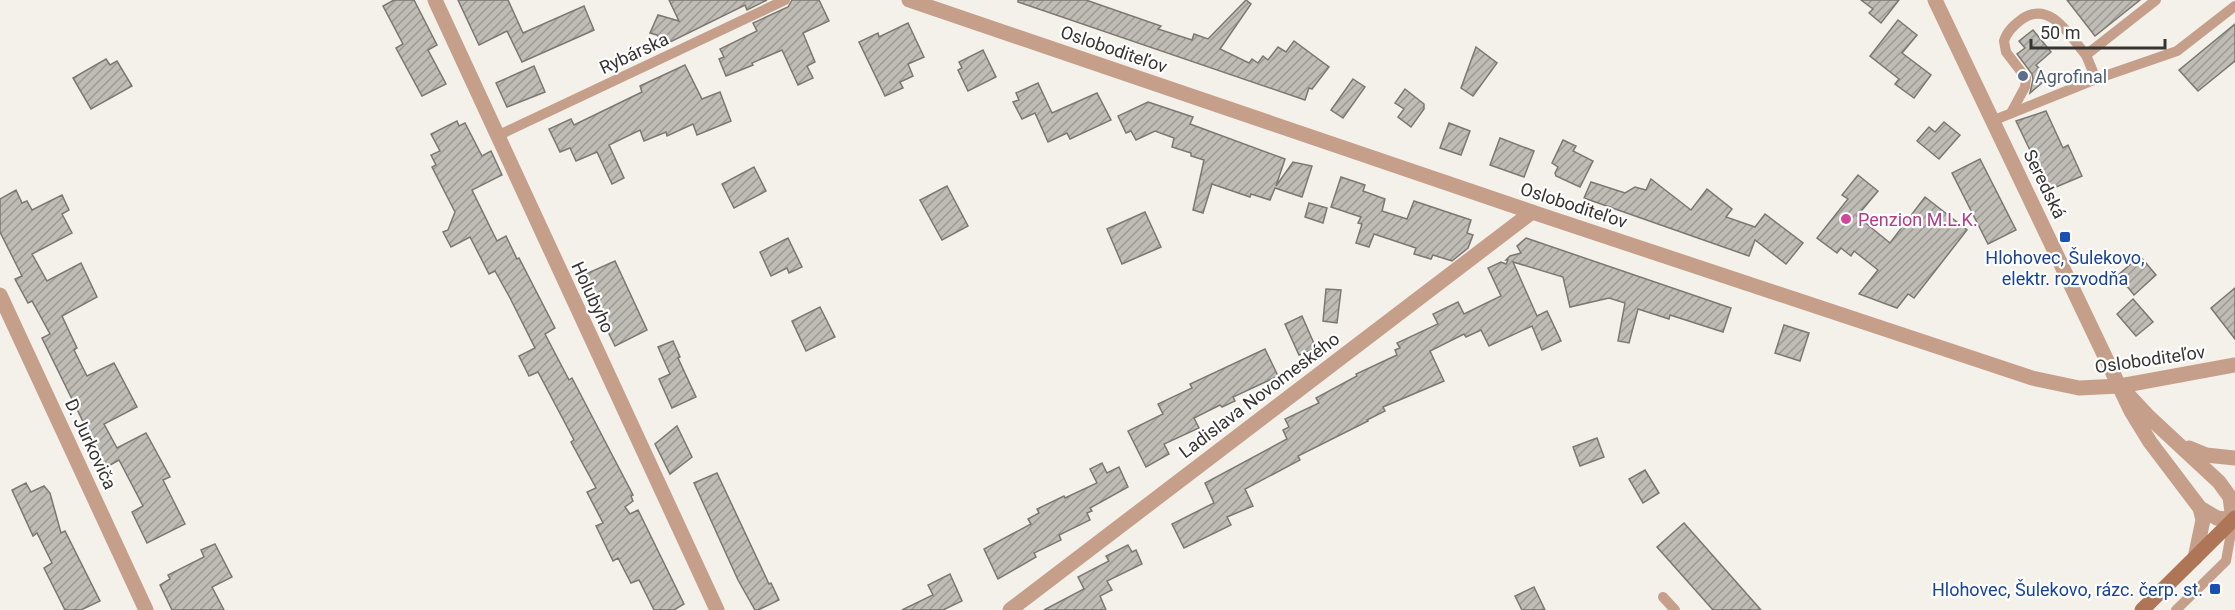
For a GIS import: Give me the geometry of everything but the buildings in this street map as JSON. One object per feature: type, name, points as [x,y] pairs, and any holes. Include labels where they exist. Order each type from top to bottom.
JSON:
[{"type":"main road","points":[[2142,610],[2234,519]]},
{"type":"street","name":"Holubyho","points":[[435,0],[717,610]]},
{"type":"street","name":"Osloboditeľov","points":[[909,0],[1532,212],[2032,378],[2079,388],[2120,386],[2235,365]]},
{"type":"street","name":"Seredská","points":[[1935,0],[2145,434],[2200,508]]},
{"type":"street","name":"Ladislava Novomeského","points":[[1010,610],[1532,212]]},
{"type":"street","name":"D. Jurkoviča","points":[[0,295],[146,610]]},
{"type":"street","name":"Seredská","points":[[2120,386],[2164,432],[2210,472],[2225,489],[2230,497],[2234,519]]},
{"type":"street","name":"Seredská","points":[[2164,432],[2200,453],[2221,458],[2235,458]]},
{"type":"street","points":[[2200,508],[2217,518],[2234,519]]},
{"type":"street","points":[[2195,558],[2203,520],[2200,508]]},
{"type":"lane","name":"Rybárska","points":[[497,136],[785,0]]},
{"type":"lane","points":[[2086,55],[2156,0]]},
{"type":"lane","points":[[2012,113],[2025,87],[2026,78],[2006,52],[2004,41],[2010,29],[2026,15],[2045,5],[2086,55],[2096,79]]},
{"type":"lane","points":[[1992,121],[2096,79],[2177,51],[2235,6]]},
{"type":"lane","points":[[2176,610],[2226,561],[2234,519]]},
{"type":"lane","points":[[1663,597],[1675,610]]},
{"type":"place","name":"Agrofinal","points":[[2023,76]]},
{"type":"place","name":"Penzion M.L.K.","points":[[1846,219]]},
{"type":"place","name":"Hlohovec, Šulekovo, elektr. rozvodňa","points":[[2065,237]]},
{"type":"place","name":"Hlohovec, Šulekovo, rázc. čerp. st.","points":[[2215,589]]}]
